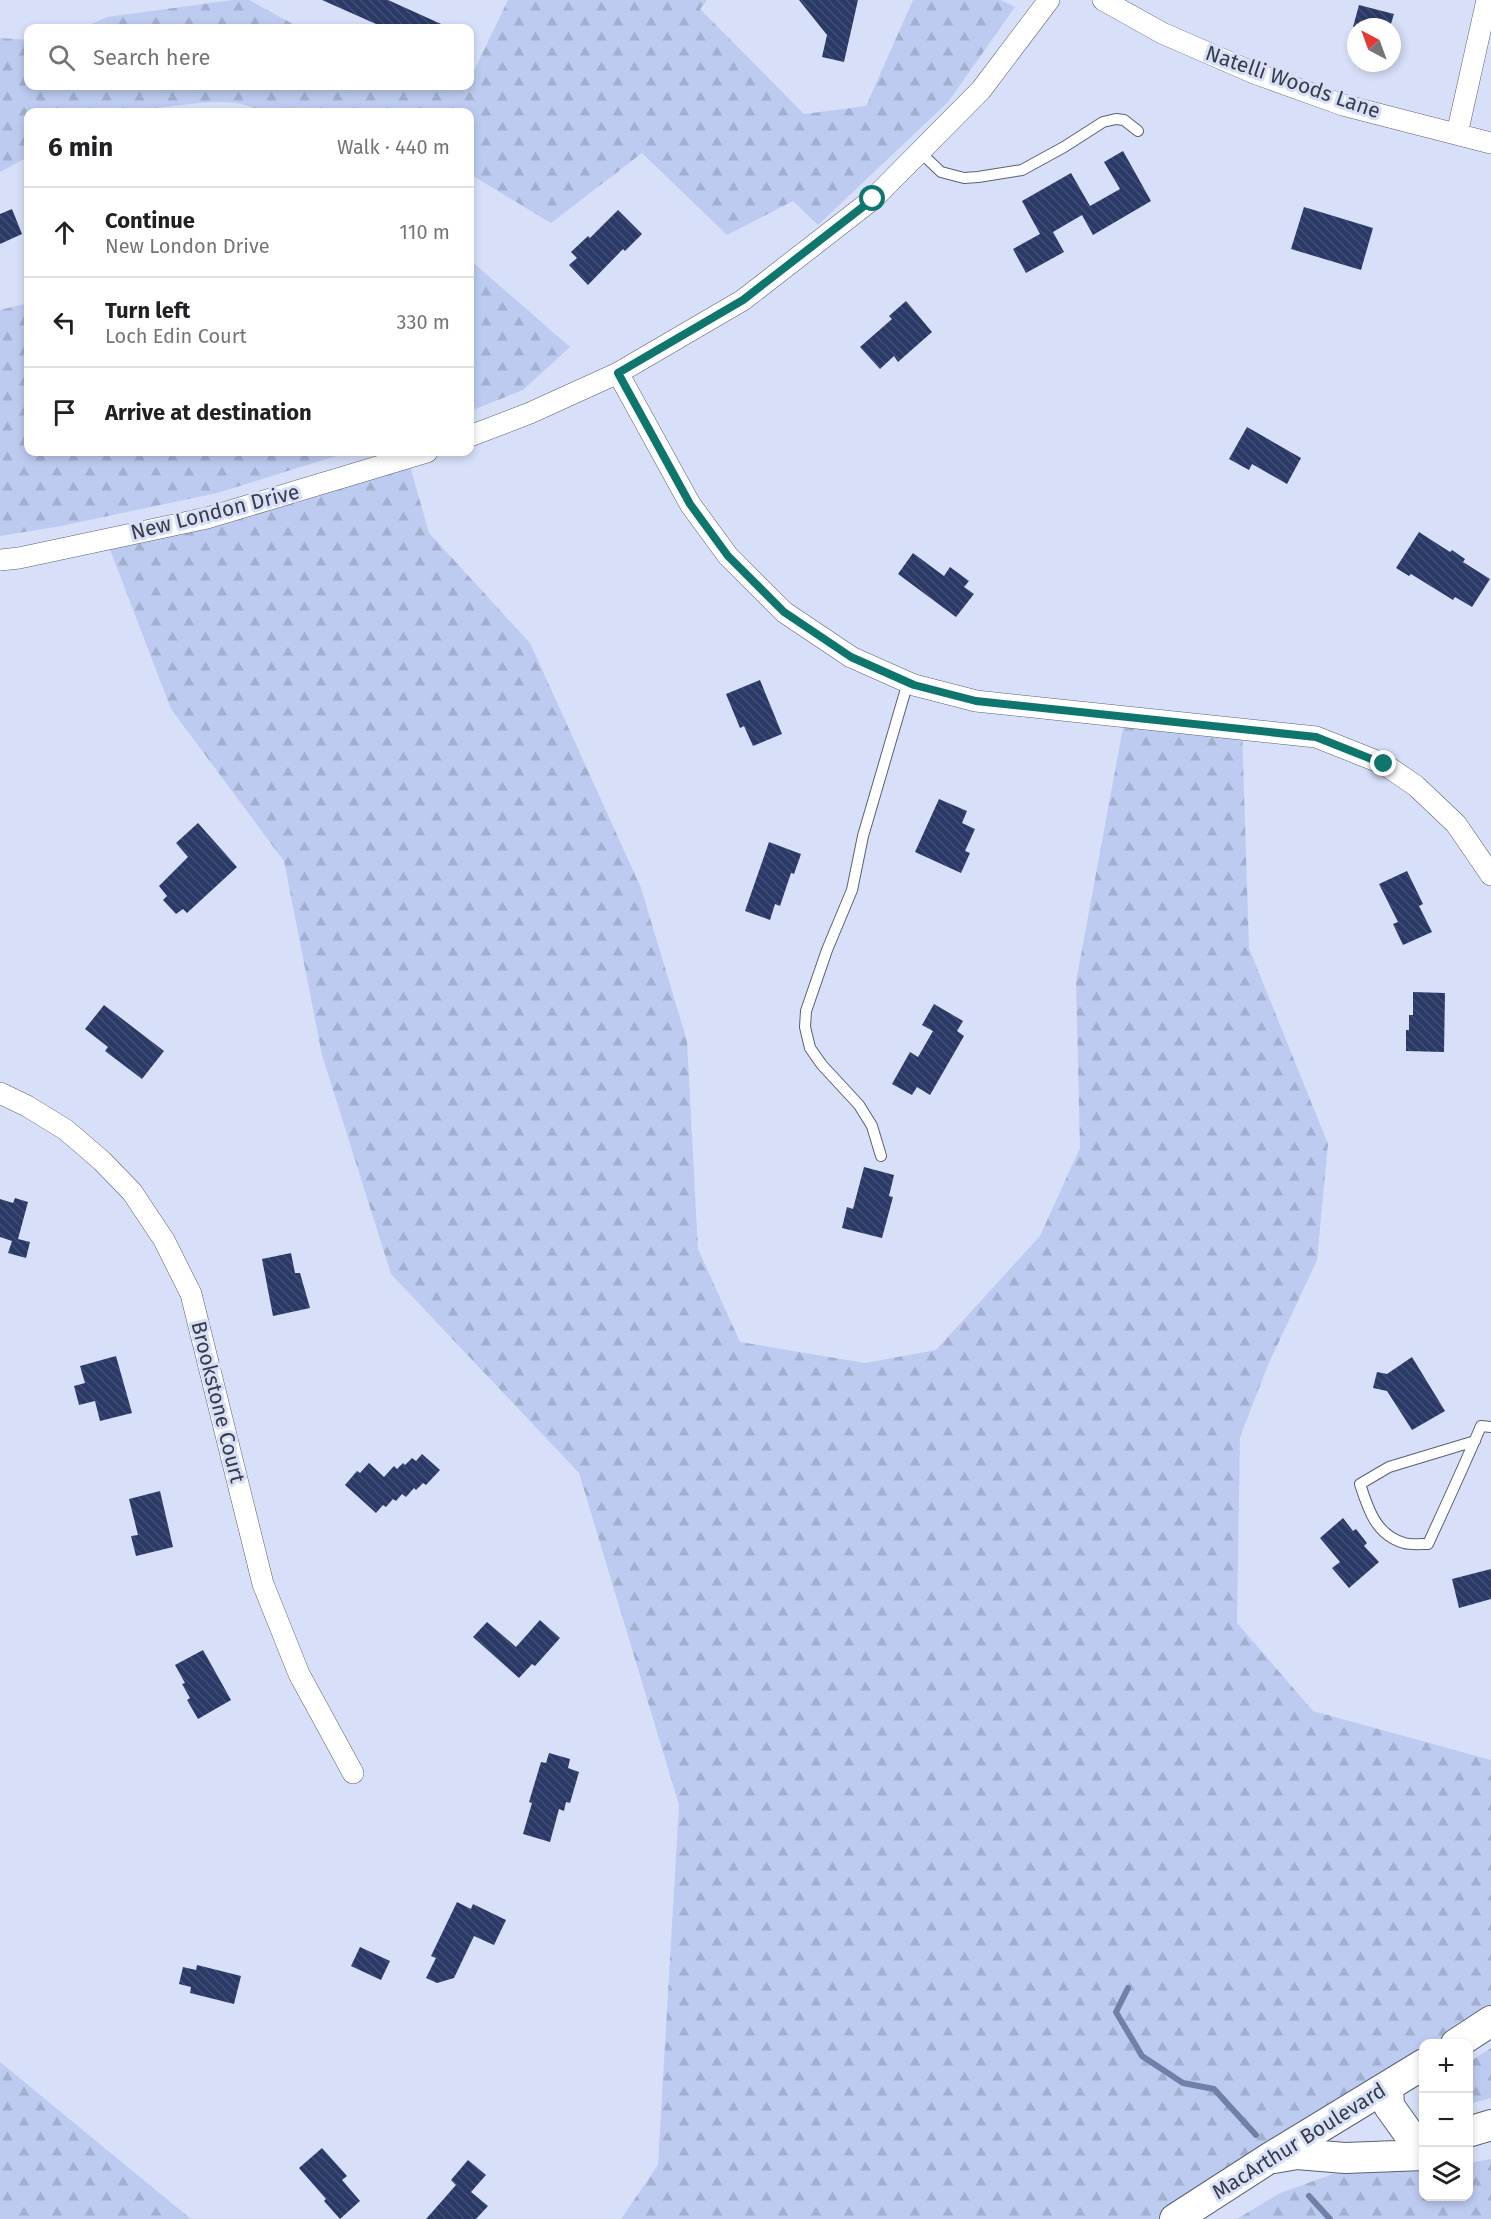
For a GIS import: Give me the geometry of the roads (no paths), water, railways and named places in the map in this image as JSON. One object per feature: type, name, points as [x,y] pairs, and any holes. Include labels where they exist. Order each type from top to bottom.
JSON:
[{"type":"main road","points":[[1462,2039],[1491,2021]]},
{"type":"main road","name":"MacArthur Boulevard","points":[[1175,2219],[1419,2067]]},
{"type":"main road","points":[[1388,2086],[1403,2095],[1419,2117]]},
{"type":"main road","points":[[1388,2086],[1389,2106],[1409,2134],[1419,2141]]},
{"type":"main road","points":[[1473,2130],[1491,2125]]},
{"type":"main road","points":[[1473,2148],[1491,2143]]},
{"type":"main road","points":[[1268,2159],[1297,2154],[1345,2158],[1419,2156]]},
{"type":"street","points":[[474,434],[530,413],[618,373],[743,300],[873,199],[981,90],[1049,0]]},
{"type":"street","name":"Natelli Woods Lane","points":[[1103,0],[1162,33],[1254,73],[1343,105],[1491,143]]},
{"type":"street","points":[[1457,134],[1486,0]]},
{"type":"street","points":[[618,373],[690,504],[728,556],[784,612],[851,657],[908,682],[976,701],[1316,737],[1384,764],[1416,786],[1456,824],[1491,875]]},
{"type":"street","name":"New London Drive","points":[[0,560],[207,518],[415,456]]},
{"type":"street","name":"Brookstone Court","points":[[0,1093],[27,1106],[66,1130],[102,1161],[132,1192],[164,1240],[192,1294],[263,1584],[299,1674],[353,1773]]},
{"type":"lane","points":[[920,152],[941,172],[964,178],[978,177],[1022,170],[1103,122],[1124,120],[1138,132]]},
{"type":"lane","points":[[881,1156],[872,1126],[859,1105],[822,1065],[810,1048],[805,1027],[806,1011],[827,950],[852,890],[863,836],[908,682]]},
{"type":"lane","points":[[1475,1441],[1389,1467],[1360,1484],[1368,1510],[1380,1530],[1404,1543],[1428,1544],[1475,1441],[1481,1426],[1491,1427]]},
{"type":"waterway","points":[[1128,1988],[1116,2012],[1142,2056],[1183,2083],[1214,2089],[1256,2135]]},
{"type":"waterway","points":[[1309,2196],[1330,2219]]}]
